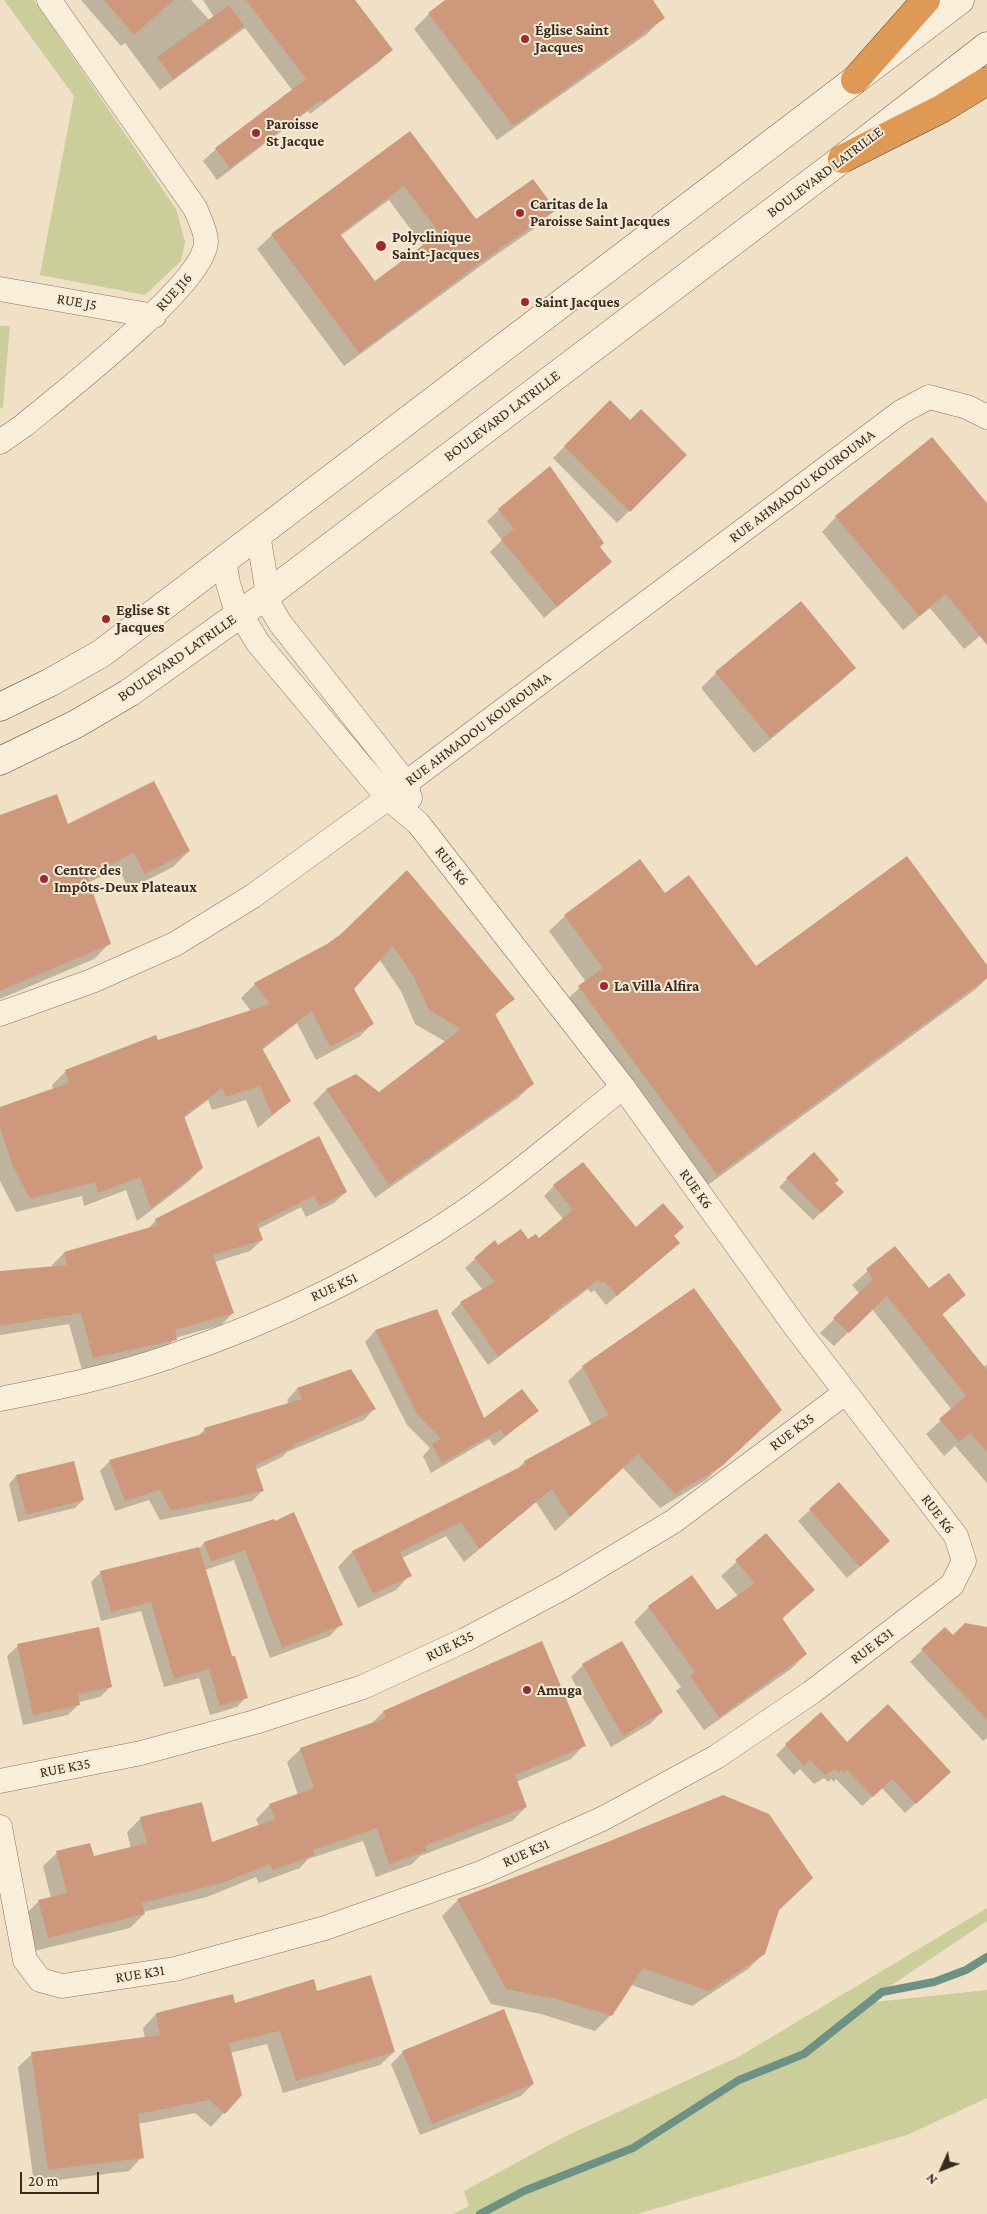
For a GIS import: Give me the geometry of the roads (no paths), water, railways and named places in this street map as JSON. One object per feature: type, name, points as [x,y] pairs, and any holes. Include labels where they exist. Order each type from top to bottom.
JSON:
[{"type":"highway","points":[[856,80],[926,0]]},
{"type":"highway","points":[[842,159],[943,108],[987,81]]},
{"type":"main road","points":[[0,707],[51,682],[102,653],[960,0]]},
{"type":"main road","name":"BOULEVARD LATRILLE","points":[[0,761],[76,724],[129,693],[268,594],[842,159],[987,46]]},
{"type":"street","name":"RUE J16","points":[[0,442],[23,426],[154,316],[197,267],[206,241],[195,208],[169,168],[50,0]]},
{"type":"street","name":"RUE J5","points":[[0,289],[154,316]]},
{"type":"street","name":"RUE AHMADOU KOUROUMA","points":[[0,1014],[92,981],[175,944],[253,896],[388,798],[892,418],[929,396],[967,407],[987,417]]},
{"type":"street","name":"RUE K6","points":[[258,534],[270,606],[280,623],[406,783],[418,823]]},
{"type":"street","name":"RUE K6","points":[[224,560],[228,583],[239,614],[258,643],[388,798],[418,823],[623,1087],[797,1329],[956,1536],[964,1561]]},
{"type":"street","name":"RUE K51","points":[[0,1399],[56,1388],[168,1358],[268,1318],[369,1271],[475,1204],[623,1087]]},
{"type":"street","name":"RUE K35","points":[[0,1781],[141,1753],[255,1722],[363,1687],[465,1640],[566,1586],[674,1522],[845,1393]]},
{"type":"street","name":"RUE K31","points":[[0,1827],[24,1960],[40,1980],[62,1986],[175,1969],[325,1928],[481,1873],[604,1818],[716,1757],[812,1692],[952,1585],[964,1561]]},
{"type":"waterway","points":[[480,2214],[524,2191],[633,2148],[739,2080],[804,2054],[882,1992],[934,1982],[966,1970],[987,1957]]},
{"type":"place","name":"Église Saint Jacques","points":[[525,39]]},
{"type":"place","name":"Paroisse St Jacque","points":[[256,133]]},
{"type":"place","name":"Caritas de la Paroisse Saint Jacques","points":[[520,213]]},
{"type":"place","name":"Polyclinique Saint-Jacques","points":[[381,246]]},
{"type":"place","name":"Saint Jacques","points":[[525,302]]},
{"type":"place","name":"Eglise St Jacques","points":[[106,619]]},
{"type":"place","name":"Centre des Impôts-Deux Plateaux","points":[[44,879]]},
{"type":"place","name":"La Villa Alfira","points":[[604,986]]},
{"type":"place","name":"Amuga","points":[[527,1690]]}]
